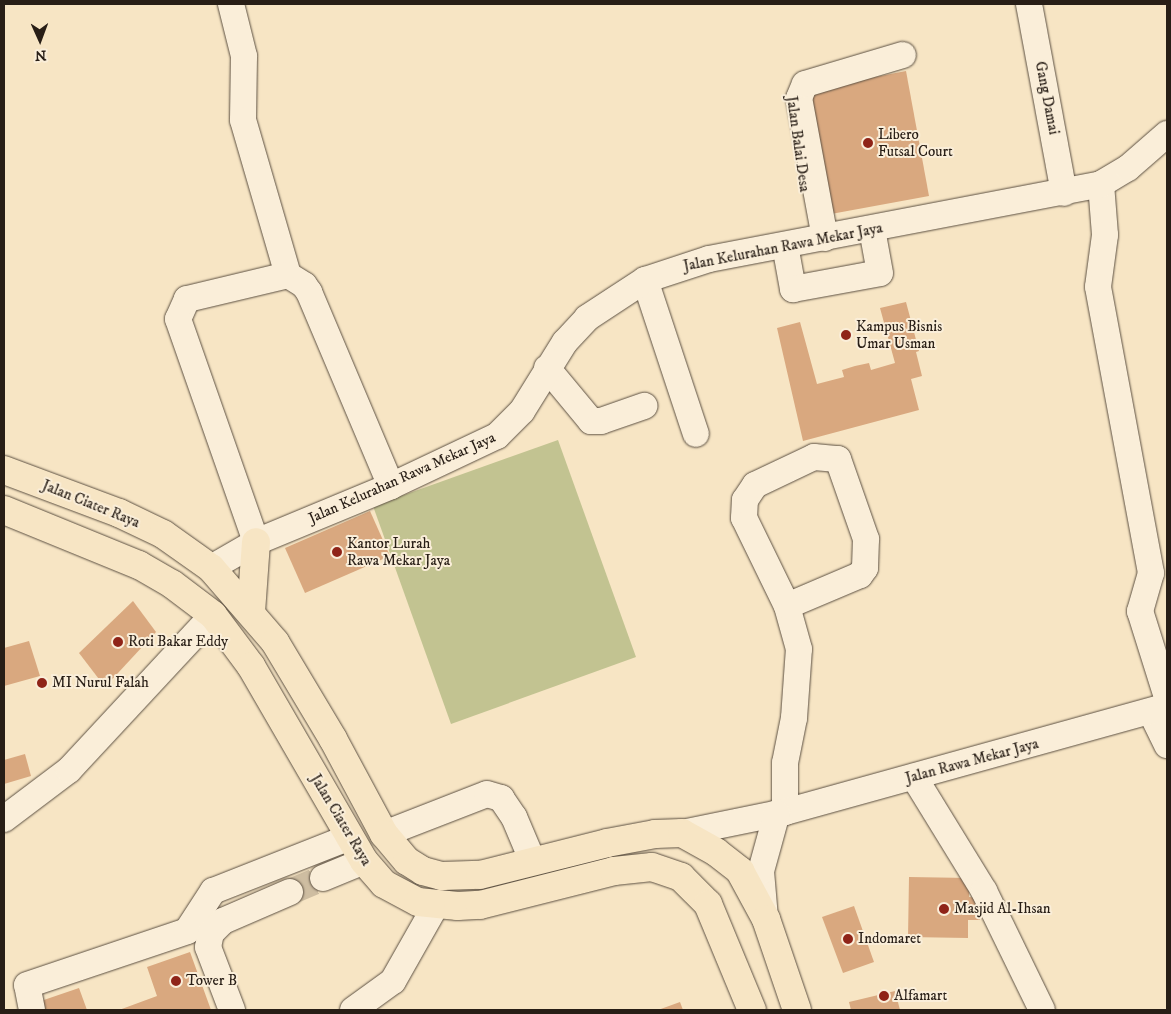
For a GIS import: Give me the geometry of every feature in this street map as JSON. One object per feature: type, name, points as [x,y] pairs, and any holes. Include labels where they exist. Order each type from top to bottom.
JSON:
[{"type":"main road","name":"Jalan Ciater Raya","points":[[4,470],[119,513],[163,534],[211,568],[252,612],[274,642],[328,731],[384,834],[407,861],[423,870],[442,876],[480,875],[634,838],[682,833]]},
{"type":"main road","name":"Jalan Ciater Raya","points":[[4,510],[139,565],[172,584],[213,616],[250,666],[364,861],[384,884],[400,894],[436,905],[480,905],[614,871],[652,867],[682,877],[708,904],[752,1010]]},
{"type":"main road","points":[[252,612],[256,542]]},
{"type":"main road","points":[[682,833],[716,852],[740,871],[766,919],[797,1010]]},
{"type":"street","points":[[231,4],[244,56],[243,120],[288,275],[304,285],[308,292],[391,486]]},
{"type":"street","name":"Gang Damai","points":[[1029,4],[1064,193]]},
{"type":"street","points":[[819,239],[799,98],[805,84],[903,55]]},
{"type":"street","name":"Jalan Balai Desa","points":[[819,239],[788,96],[793,84],[820,61]]},
{"type":"street","name":"Jalan Kelurahan Rawa Mekar Jaya","points":[[211,568],[256,542],[391,486],[497,436],[522,411],[548,368],[587,318],[645,280],[709,259],[1064,193],[1101,184],[1128,168],[1167,134]]},
{"type":"street","points":[[1101,184],[1105,236],[1098,287],[1151,573],[1140,612],[1162,705],[1167,745]]},
{"type":"street","points":[[785,245],[793,289],[880,273],[872,229]]},
{"type":"street","points":[[256,542],[178,319],[187,299],[288,275]]},
{"type":"street","points":[[645,280],[696,434]]},
{"type":"street","points":[[548,368],[591,421],[601,421],[644,406]]},
{"type":"street","points":[[766,919],[761,871],[781,813],[785,763],[794,718],[799,649],[787,606],[744,518],[745,500],[755,485],[814,457],[838,459],[866,539],[865,568],[860,575],[787,606]]},
{"type":"street","points":[[4,820],[69,770],[213,616]]},
{"type":"street","name":"Jalan Rawa Mekar Jaya","points":[[682,833],[781,813],[914,777],[1162,705]]},
{"type":"street","points":[[914,777],[984,891],[1042,1010]]},
{"type":"street","points":[[384,834],[487,794],[500,798],[509,811],[533,862]]},
{"type":"street","points":[[32,1010],[28,986],[187,931],[212,891],[350,837]]},
{"type":"street","points":[[323,878],[364,861]]},
{"type":"street","points":[[232,1010],[208,947],[211,933],[223,921],[290,892]]},
{"type":"street","points":[[353,1010],[393,982],[436,905]]},
{"type":"green space","points":[[558,440],[636,657],[451,724],[373,506]]},
{"type":"building","name":"Libero Futsal Court","points":[[906,71],[929,196],[831,214],[808,90]]},
{"type":"building","points":[[906,302],[919,351],[916,352],[922,376],[911,379],[919,410],[803,441],[777,328],[800,322],[817,384],[844,377],[842,370],[855,366],[869,363],[871,370],[895,363],[880,308]]},
{"type":"building","name":"Kantor Lurah Rawa Mekar Jaya","points":[[370,511],[390,556],[305,593],[285,548]]},
{"type":"building","name":"Roti Bakar Eddy","points":[[133,601],[156,632],[105,687],[79,653]]},
{"type":"building","points":[[29,641],[40,676],[4,686],[4,648]]},
{"type":"building","points":[[25,754],[31,776],[4,784],[4,760]]},
{"type":"building","name":"Masjid Al-Ihsan","points":[[909,877],[969,878],[969,897],[980,898],[980,920],[968,920],[968,938],[908,937]]},
{"type":"building","name":"Indomaret","points":[[854,906],[874,962],[843,973],[822,917]]},
{"type":"building","name":"Tower B","points":[[190,952],[211,1010],[119,1010],[157,996],[147,967]]},
{"type":"building","points":[[79,988],[87,1010],[38,1010],[35,1003]]},
{"type":"building","name":"Alfamart","points":[[895,991],[900,1010],[851,1010],[849,1002]]},
{"type":"building","points":[[680,1002],[683,1010],[658,1010]]},
{"type":"tunnel","points":[[290,892],[323,878]]},
{"type":"place","name":"Libero Futsal Court","points":[[868,143]]},
{"type":"place","name":"Kampus Bisnis Umar Usman","points":[[846,335]]},
{"type":"place","name":"Kantor Lurah Rawa Mekar Jaya","points":[[337,552]]},
{"type":"place","name":"Roti Bakar Eddy","points":[[118,642]]},
{"type":"place","name":"MI Nurul Falah","points":[[42,683]]},
{"type":"place","name":"Masjid Al-Ihsan","points":[[944,909]]},
{"type":"place","name":"Indomaret","points":[[848,939]]},
{"type":"place","name":"Tower B","points":[[176,981]]},
{"type":"place","name":"Alfamart","points":[[884,996]]}]
